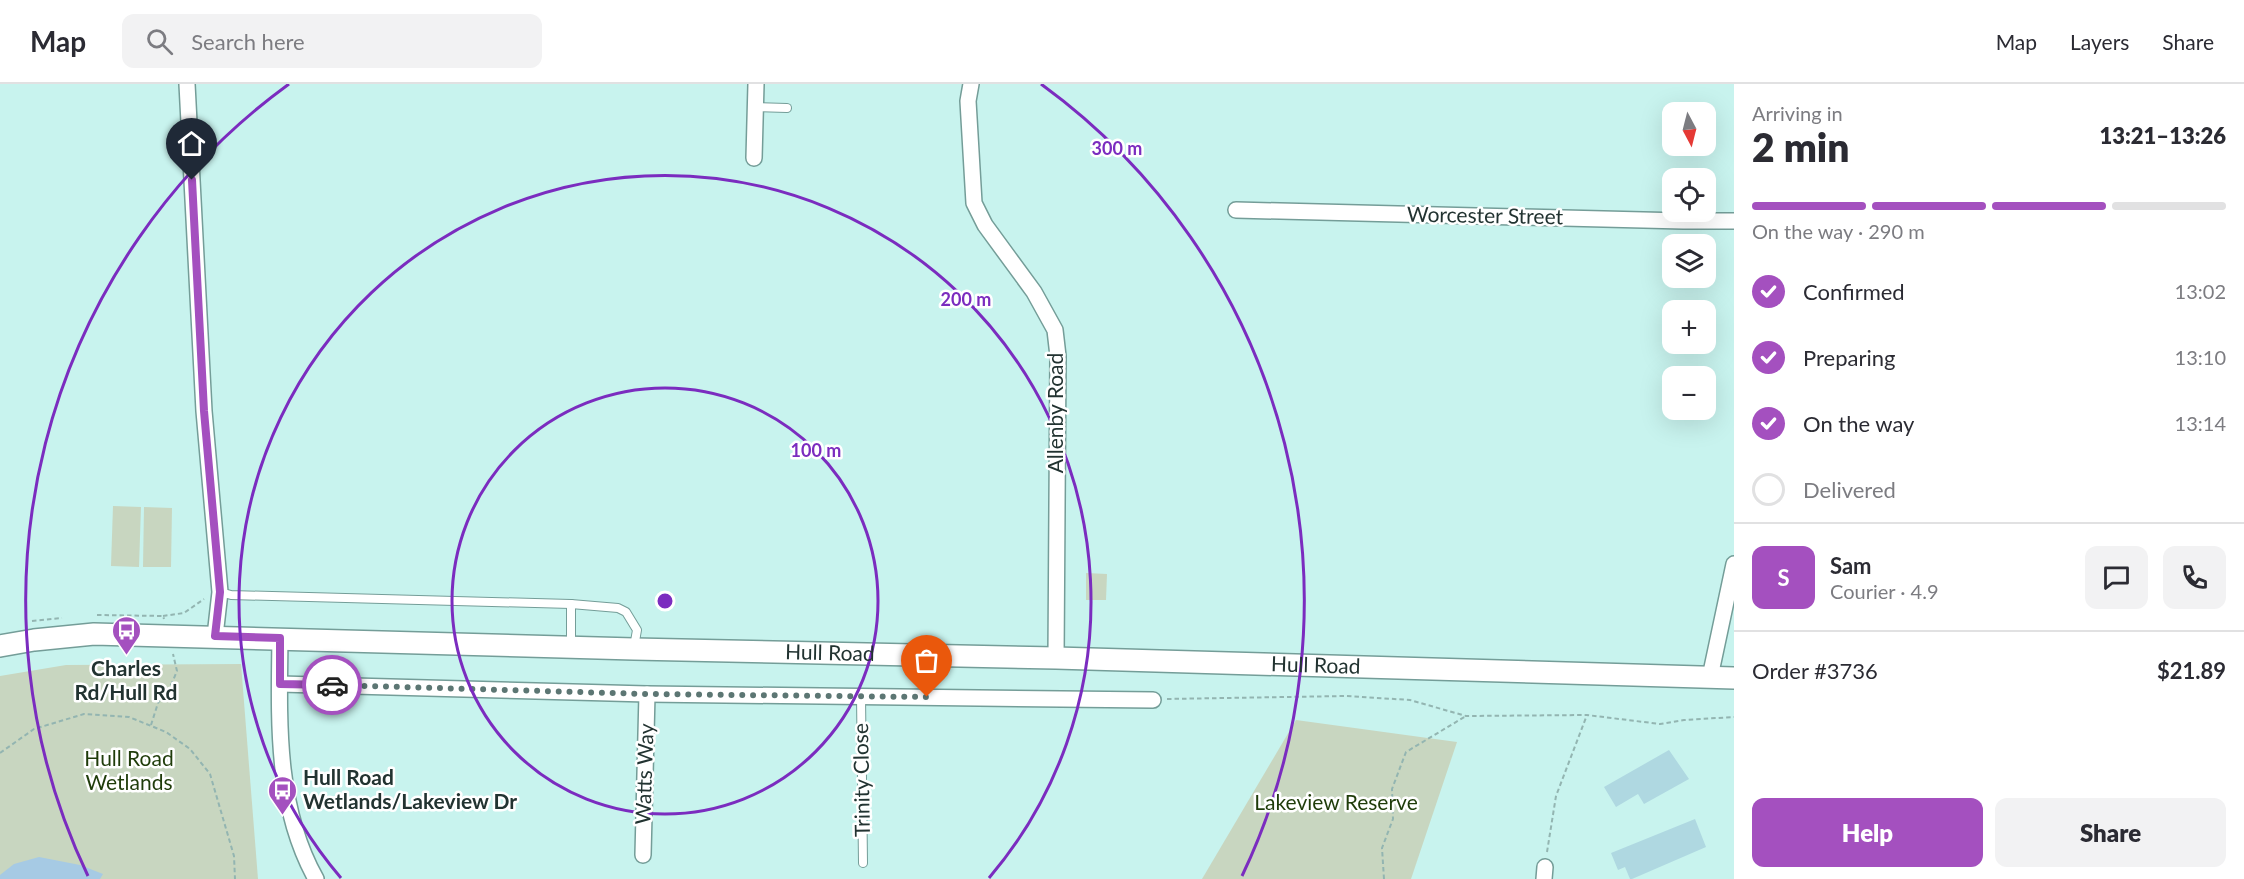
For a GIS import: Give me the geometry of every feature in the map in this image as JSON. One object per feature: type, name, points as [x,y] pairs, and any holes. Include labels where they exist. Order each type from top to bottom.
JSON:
[{"type":"main road","name":"Hull Road","points":[[0,646],[34,640],[166,626],[215,636],[1734,678]]},
{"type":"street","points":[[187,84],[204,411],[220,592],[215,636]]},
{"type":"street","points":[[754,158],[756,84]]},
{"type":"street","name":"Allenby Road","points":[[971,84],[968,102],[974,203],[985,225],[1034,292],[1055,330],[1058,356],[1056,658]]},
{"type":"street","name":"Worcester Street","points":[[1236,210],[1734,221]]},
{"type":"street","points":[[1710,677],[1734,564]]},
{"type":"street","points":[[280,638],[280,741],[286,790],[293,824],[308,865],[316,879]]},
{"type":"street","name":"Hull Road","points":[[280,684],[647,694],[1153,700]]},
{"type":"street","name":"Watts Way","points":[[643,855],[647,694]]},
{"type":"lane","points":[[756,107],[787,108]]},
{"type":"lane","points":[[220,592],[231,595],[571,604],[618,608],[626,612],[637,630],[634,649]]},
{"type":"lane","points":[[571,604],[571,647]]},
{"type":"lane","name":"Trinity Close","points":[[861,696],[863,863]]},
{"type":"path","points":[[151,725],[158,703],[172,684],[177,671],[166,626],[203,599],[220,592]]},
{"type":"path","points":[[1153,700],[1346,696],[1410,700],[1466,716],[1587,715],[1660,724],[1734,717]]},
{"type":"path","points":[[0,753],[33,729],[84,714],[129,717],[166,732],[190,749],[210,774],[234,856],[235,879]]},
{"type":"path","points":[[1545,873],[1556,796],[1587,715]]},
{"type":"path","points":[[1384,879],[1382,848],[1394,819],[1392,789],[1406,752],[1466,716]]},
{"type":"green space","points":[[113,506],[141,507],[139,567],[111,566]]},
{"type":"green space","points":[[144,507],[172,508],[171,567],[143,567]]},
{"type":"green space","points":[[1086,573],[1107,574],[1106,600],[1086,600]]},
{"type":"green space","name":"Hull Road Wetlands","points":[[241,664],[258,879],[0,879],[0,676],[66,665]]},
{"type":"green space","name":"Lakeview Reserve","points":[[1296,720],[1457,742],[1411,879],[1202,879]]},
{"type":"water","points":[[39,857],[80,865],[103,874],[100,879],[0,879],[0,875],[14,864]]},
{"type":"building","points":[[1669,750],[1689,779],[1644,804],[1638,794],[1616,807],[1604,787]]},
{"type":"building","points":[[1695,819],[1706,847],[1632,879],[1625,867],[1618,870],[1611,853]]},
{"type":"way so far","points":[[332,685],[647,694],[927,697]]},
{"type":"place","name":"Charles Rd/Hull Rd","points":[[126,656]]},
{"type":"place","name":"Hull Road Wetlands/Lakeview Dr","points":[[282,816]]},
{"type":"route","points":[[192,180],[204,411],[220,592],[215,636],[280,638],[280,684],[332,685]]}]
